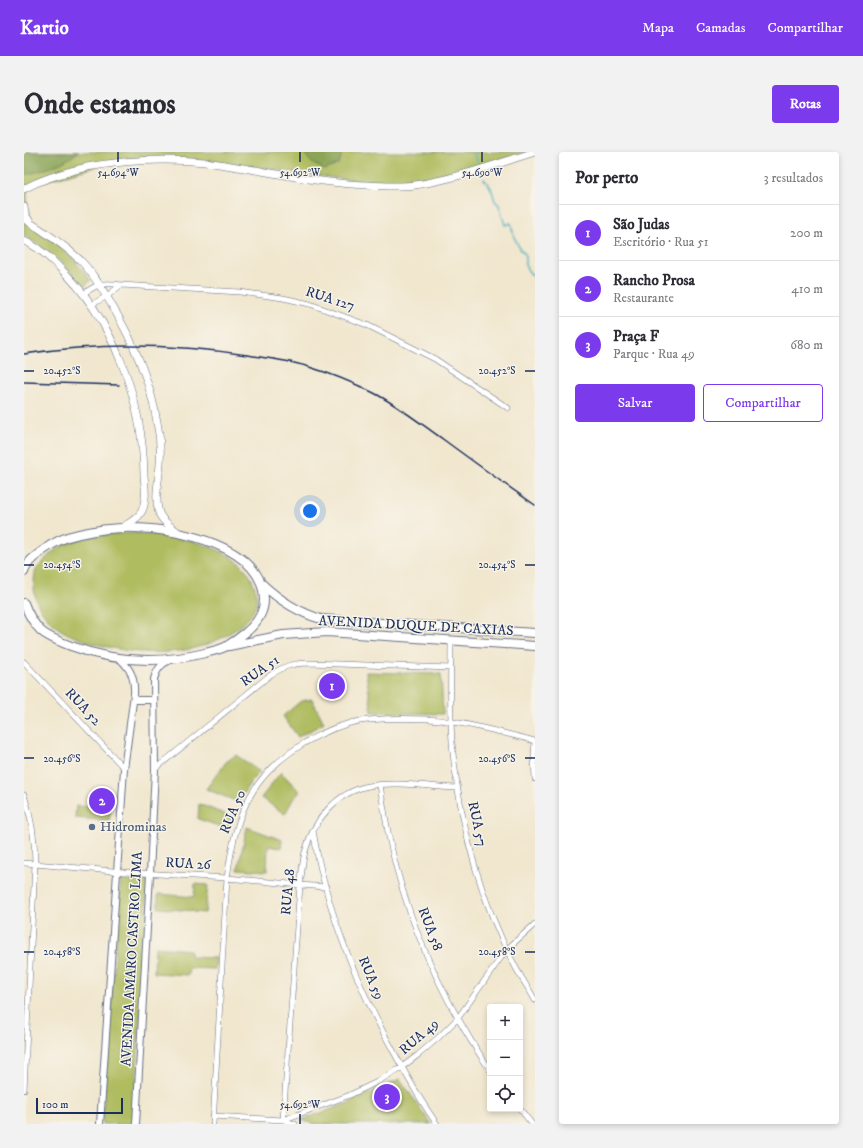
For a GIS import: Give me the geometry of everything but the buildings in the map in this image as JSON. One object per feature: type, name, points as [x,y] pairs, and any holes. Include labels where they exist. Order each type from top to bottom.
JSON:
[{"type":"main road","points":[[24,196],[25,188],[60,174],[98,165],[119,162],[203,162],[337,183],[367,185],[414,185],[462,174],[532,153]]},
{"type":"main road","points":[[24,207],[27,220],[46,232],[81,261],[99,284],[126,328],[153,400],[159,438],[160,462],[157,502],[159,512],[169,525],[178,532]]},
{"type":"main road","points":[[24,241],[54,262],[83,294],[115,347],[125,372],[137,415],[143,455],[145,502],[142,512],[135,520],[121,528]]},
{"type":"main road","name":"AVENIDA DUQUE DE CAXIAS","points":[[26,564],[51,544],[78,534],[121,528],[178,532],[229,551],[250,567],[261,582],[288,605],[308,615],[321,619],[535,633]]},
{"type":"main road","points":[[24,572],[26,564]]},
{"type":"main road","points":[[224,648],[250,629],[259,619],[263,610],[264,602],[261,582]]},
{"type":"main road","points":[[24,603],[27,612],[42,632]]},
{"type":"main road","points":[[24,622],[42,632]]},
{"type":"main road","name":"AVENIDA DUQUE DE CAXIAS","points":[[42,632],[81,649],[120,659],[136,660],[171,659],[283,635],[327,632],[535,646]]},
{"type":"street","name":"RUA 127","points":[[99,284],[104,283],[240,292],[283,298],[310,304],[368,325],[435,360],[508,408]]},
{"type":"street","points":[[83,294],[99,284]]},
{"type":"street","points":[[90,305],[107,296],[121,285]]},
{"type":"street","name":"RUA 57","points":[[451,641],[451,722],[453,752],[467,837],[476,871],[490,909],[516,968],[535,1000]]},
{"type":"street","name":"AVENIDA AMARO CASTRO LIMA","points":[[100,1124],[122,818],[124,768],[135,684],[127,666],[120,659]]},
{"type":"street","name":"AVENIDA AMARO CASTRO LIMA","points":[[136,1124],[155,769],[154,678],[160,666],[171,659]]},
{"type":"street","name":"RUA 52","points":[[24,662],[124,768]]},
{"type":"street","name":"RUA 51","points":[[155,769],[282,667],[296,663],[310,663],[451,668]]},
{"type":"street","points":[[134,700],[154,700]]},
{"type":"street","name":"RUA 50","points":[[213,1124],[227,878],[233,840],[239,820],[248,801],[260,782],[276,765],[295,750],[313,739],[351,723],[373,720],[429,719],[484,728],[535,741]]},
{"type":"street","points":[[535,741],[535,779]]},
{"type":"street","name":"RUA 48","points":[[283,1120],[300,886],[305,853],[313,830],[328,808],[347,794],[369,786],[380,785],[458,788]]},
{"type":"street","name":"RUA 58","points":[[380,785],[390,842],[405,895],[423,946],[445,995],[487,1065]]},
{"type":"street","points":[[24,795],[33,828],[35,864],[24,1090]]},
{"type":"street","name":"RUA 59","points":[[313,830],[316,850],[326,887],[344,943],[357,977],[380,1027],[413,1088],[437,1124]]},
{"type":"street","name":"RUA 26","points":[[24,863],[326,887]]},
{"type":"street","name":"RUA 49","points":[[283,1120],[350,1095],[377,1082],[402,1067],[439,1037],[458,1018],[507,949],[535,924]]},
{"type":"street","points":[[522,1112],[532,1124]]},
{"type":"street","points":[[213,1116],[283,1120],[295,1124]]},
{"type":"green space","points":[[24,152],[527,152],[439,176],[392,181],[340,179],[231,163],[119,160],[24,187]]},
{"type":"green space","points":[[24,152],[78,152],[59,164],[24,175]]},
{"type":"green space","points":[[303,152],[340,152],[341,157],[339,164],[325,170],[312,163]]},
{"type":"green space","points":[[27,190],[27,206],[33,226],[59,246],[76,262],[91,280],[84,287],[56,258],[41,246],[24,236],[24,191]]},
{"type":"green space","points":[[137,533],[183,539],[217,549],[231,557],[243,566],[251,578],[254,586],[257,599],[256,606],[250,617],[239,627],[206,645],[170,652],[151,653],[96,644],[76,638],[62,631],[53,624],[41,610],[34,593],[36,569],[40,564],[63,545],[75,541],[100,535]]},
{"type":"green space","points":[[366,672],[441,674],[443,714],[372,712]]},
{"type":"green space","points":[[312,699],[324,723],[298,737],[283,716],[301,701]]},
{"type":"green space","points":[[236,755],[260,772],[251,781],[238,802],[206,789],[226,762]]},
{"type":"green space","points":[[281,772],[300,792],[293,799],[285,814],[261,798]]},
{"type":"green space","points":[[199,804],[232,817],[228,829],[198,819]]},
{"type":"green space","points":[[76,806],[111,808],[109,821],[75,818]]},
{"type":"green space","points":[[247,827],[282,840],[281,848],[268,846],[267,871],[238,869]]},
{"type":"green space","points":[[121,877],[148,879],[134,1124],[102,1124]]},
{"type":"green space","points":[[195,884],[208,885],[205,913],[158,908],[158,894],[194,897]]},
{"type":"green space","points":[[155,947],[190,950],[190,957],[216,958],[215,969],[189,968],[188,975],[154,973]]},
{"type":"green space","points":[[400,1079],[431,1124],[315,1124],[301,1120],[351,1102]]},
{"type":"waterway","points":[[473,152],[477,161]]},
{"type":"waterway","points":[[484,179],[491,188],[495,201],[499,205],[505,225],[511,223],[514,237],[520,249],[525,254],[525,265],[535,278]]},
{"type":"railway","points":[[24,354],[79,348],[136,346],[164,347],[219,351],[306,366],[349,381],[383,398],[410,415],[535,505]]},
{"type":"railway","points":[[24,382],[119,385]]},
{"type":"place","name":"São Judas","points":[[332,686]]},
{"type":"place","name":"Rancho Prosa","points":[[102,801]]},
{"type":"place","name":"Hidrominas","points":[[92,827]]},
{"type":"place","name":"Praça F","points":[[387,1097]]}]
